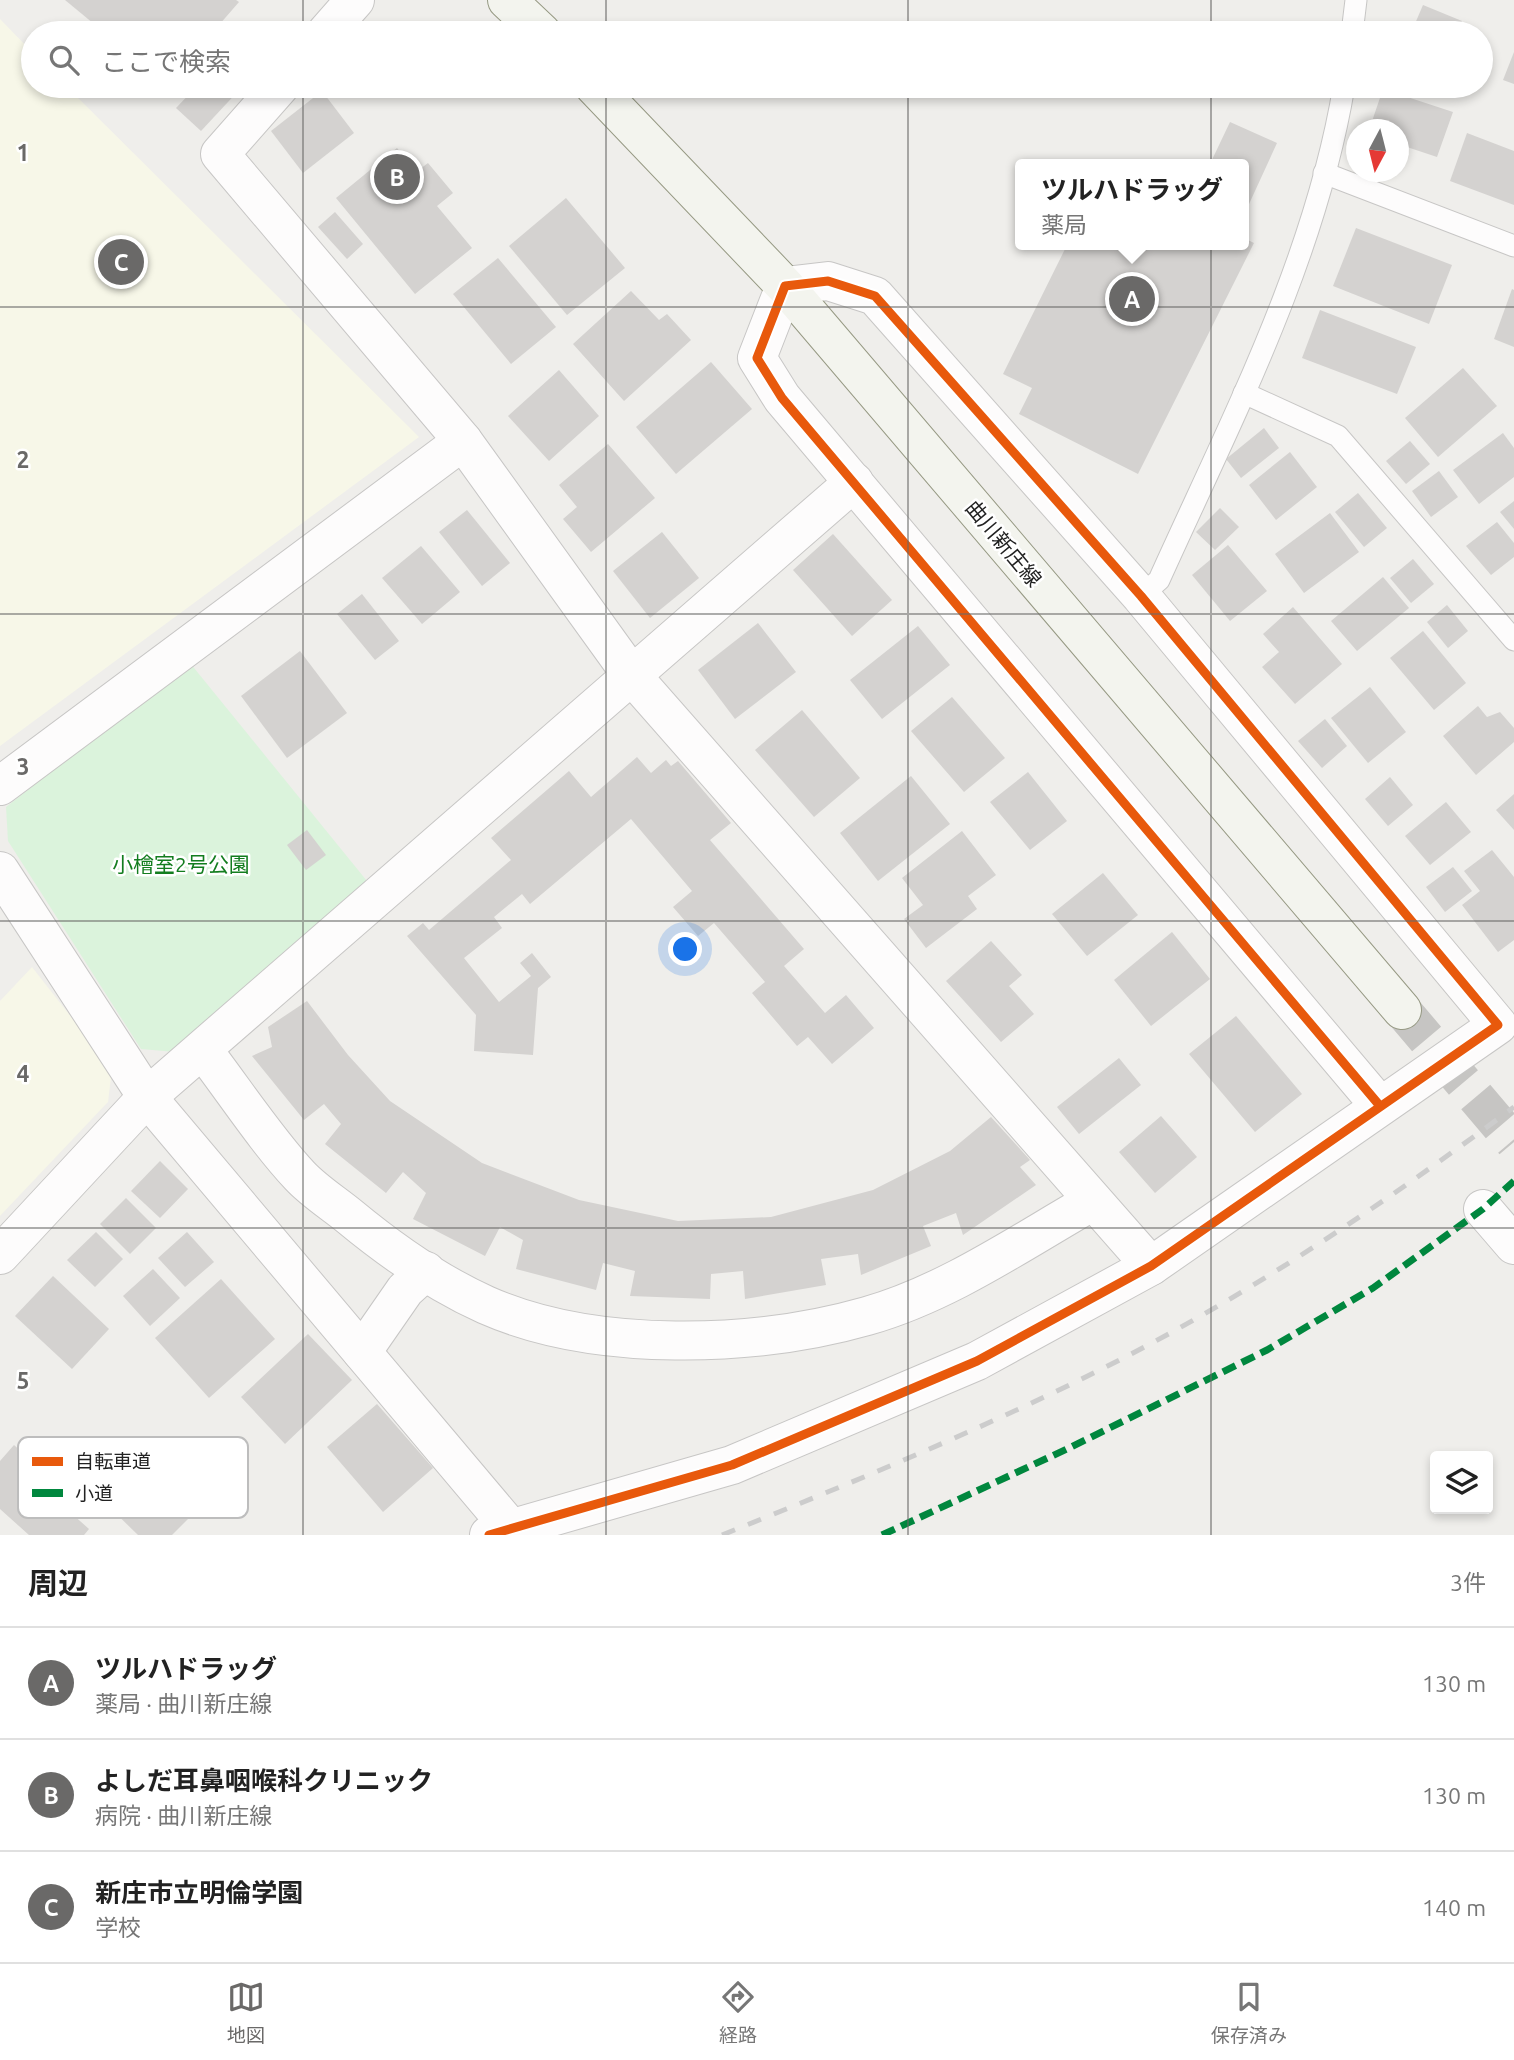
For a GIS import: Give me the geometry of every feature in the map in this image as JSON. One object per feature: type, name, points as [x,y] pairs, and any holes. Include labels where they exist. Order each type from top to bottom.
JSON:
[{"type":"main road","points":[[507,0],[529,21]]},
{"type":"main road","name":"曲川新庄線","points":[[605,98],[785,286],[1402,1010]]},
{"type":"street","points":[[337,21],[355,0]]},
{"type":"street","points":[[270,98],[220,155],[463,441],[633,677],[1151,1266]]},
{"type":"street","points":[[0,870],[147,1097],[362,1352],[501,1532],[732,1465],[977,1361],[1151,1266],[1506,1018],[1141,596],[875,296],[828,281],[785,286],[757,358],[782,398],[1380,1106]]},
{"type":"street","points":[[0,786],[463,441]]},
{"type":"street","points":[[0,1255],[147,1097],[854,482]]},
{"type":"street","points":[[203,1050],[300,1176],[391,1251],[486,1305],[548,1325],[615,1336],[701,1341],[780,1335],[869,1315],[958,1278],[1093,1201]]},
{"type":"street","points":[[1483,1209],[1514,1245]]},
{"type":"street","points":[[362,1352],[405,1290],[426,1271]]},
{"type":"lane","points":[[1353,21],[1356,0]]},
{"type":"lane","points":[[1141,596],[1159,580],[1279,316],[1324,173],[1342,98]]},
{"type":"lane","points":[[1324,173],[1514,246]]},
{"type":"lane","points":[[1244,393],[1338,436],[1510,626]]},
{"type":"shaded area","points":[[0,19],[21,41],[21,98],[78,98],[419,437],[0,746]]},
{"type":"shaded area","points":[[32,967],[112,1069],[108,1102],[0,1216],[0,1001]]},
{"type":"green space","name":"小檜室2号公園","points":[[190,663],[367,881],[175,1052],[141,1049],[8,841],[6,807]]},
{"type":"building","points":[[65,0],[239,2],[222,21],[90,21]]},
{"type":"building","points":[[1423,5],[1462,21],[1416,21]]},
{"type":"building","points":[[1514,52],[1514,84],[1503,80]]},
{"type":"building","points":[[186,98],[232,98],[201,131],[176,108]]},
{"type":"building","points":[[313,98],[327,98],[354,133],[303,173],[271,131]]},
{"type":"building","points":[[1380,98],[1410,98],[1453,112],[1437,157],[1409,148],[1409,119],[1373,119]]},
{"type":"building","points":[[1230,122],[1277,143],[1249,204],[1249,159],[1212,159]]},
{"type":"building","points":[[1467,133],[1514,151],[1514,205],[1450,181]]},
{"type":"building","points":[[397,148],[416,172],[428,163],[453,193],[437,206],[472,248],[415,294],[336,198]]},
{"type":"building","points":[[566,198],[625,268],[567,315],[509,246]]},
{"type":"building","points":[[335,212],[363,244],[347,259],[318,227]]},
{"type":"building","points":[[1356,228],[1452,265],[1429,324],[1333,286]]},
{"type":"building","points":[[1249,240],[1254,243],[1138,474],[1019,414],[1032,388],[1003,374],[1065,250],[1249,250]]},
{"type":"building","points":[[498,258],[556,327],[511,364],[453,294]]},
{"type":"building","points":[[1512,289],[1514,290],[1514,347],[1494,339]]},
{"type":"building","points":[[631,291],[659,320],[667,314],[691,340],[624,401],[573,344]]},
{"type":"building","points":[[1320,310],[1416,347],[1397,394],[1302,358]]},
{"type":"building","points":[[711,362],[752,409],[676,474],[636,427]]},
{"type":"building","points":[[1463,368],[1497,406],[1438,457],[1405,418]]},
{"type":"building","points":[[559,370],[599,416],[549,461],[508,416]]},
{"type":"building","points":[[1264,428],[1279,448],[1241,478],[1226,459]]},
{"type":"building","points":[[1503,433],[1514,448],[1514,477],[1479,504],[1453,470]]},
{"type":"building","points":[[1410,441],[1430,464],[1406,484],[1386,461]]},
{"type":"building","points":[[608,444],[655,498],[591,552],[563,519],[577,507],[559,485]]},
{"type":"building","points":[[1290,452],[1317,487],[1276,520],[1249,485]]},
{"type":"building","points":[[1439,471],[1458,497],[1431,517],[1412,491]]},
{"type":"building","points":[[1358,493],[1387,528],[1364,547],[1335,512]]},
{"type":"building","points":[[1514,501],[1514,529],[1500,512]]},
{"type":"building","points":[[1220,508],[1239,527],[1215,550],[1196,532]]},
{"type":"building","points":[[467,510],[510,563],[482,586],[439,532]]},
{"type":"building","points":[[1330,513],[1359,552],[1304,593],[1275,554]]},
{"type":"building","points":[[1497,522],[1514,543],[1514,557],[1491,575],[1466,546]]},
{"type":"building","points":[[662,532],[699,578],[650,618],[613,571]]},
{"type":"building","points":[[833,534],[892,600],[852,636],[793,570]]},
{"type":"building","points":[[1228,545],[1267,591],[1230,621],[1192,575]]},
{"type":"building","points":[[421,546],[460,592],[422,624],[382,578]]},
{"type":"building","points":[[1413,559],[1434,584],[1411,603],[1390,578]]},
{"type":"building","points":[[1383,577],[1409,608],[1357,651],[1331,621]]},
{"type":"building","points":[[362,594],[399,641],[375,660],[337,614]]},
{"type":"building","points":[[1447,605],[1468,631],[1448,648],[1427,622]]},
{"type":"building","points":[[1293,607],[1342,664],[1295,704],[1262,667],[1279,652],[1263,634]]},
{"type":"building","points":[[758,623],[796,672],[735,719],[698,670]]},
{"type":"building","points":[[918,626],[950,665],[882,719],[850,680]]},
{"type":"building","points":[[1423,631],[1466,683],[1434,710],[1390,658]]},
{"type":"building","points":[[300,651],[347,713],[287,758],[241,696]]},
{"type":"building","points":[[1370,687],[1406,732],[1368,763],[1331,718]]},
{"type":"building","points":[[952,697],[1005,758],[964,792],[911,731]]},
{"type":"building","points":[[1478,706],[1487,717],[1500,712],[1514,728],[1514,742],[1476,775],[1443,736]]},
{"type":"building","points":[[802,710],[860,778],[814,817],[755,750]]},
{"type":"building","points":[[1325,719],[1347,746],[1322,768],[1298,741]]},
{"type":"building","points":[[637,757],[651,773],[666,760],[671,766],[678,761],[731,823],[710,840],[804,949],[784,966],[825,1013],[846,995],[874,1028],[832,1064],[808,1037],[797,1046],[752,993],[765,982],[714,923],[698,936],[673,907],[692,891],[631,819],[530,904],[522,894],[494,917],[502,928],[464,958],[499,1002],[531,976],[520,963],[532,953],[551,977],[538,988],[533,1055],[474,1051],[476,1015],[407,936],[423,923],[429,930],[511,860],[491,838],[569,771],[591,797]]},
{"type":"building","points":[[1028,772],[1067,821],[1030,850],[990,802]]},
{"type":"building","points":[[911,776],[950,824],[878,881],[840,833]]},
{"type":"building","points":[[1390,777],[1413,805],[1388,826],[1365,799]]},
{"type":"building","points":[[1514,794],[1514,830],[1496,810]]},
{"type":"building","points":[[1446,802],[1471,832],[1430,865],[1405,836]]},
{"type":"building","points":[[307,830],[326,855],[306,870],[287,845]]},
{"type":"building","points":[[962,831],[996,875],[968,896],[977,909],[926,948],[904,919],[923,905],[902,878]]},
{"type":"building","points":[[1492,850],[1514,877],[1514,940],[1498,952],[1462,905],[1480,891],[1464,871]]},
{"type":"building","points":[[1453,867],[1472,891],[1445,912],[1426,887]]},
{"type":"building","points":[[1103,873],[1138,915],[1087,956],[1052,914]]},
{"type":"building","points":[[1172,932],[1210,979],[1151,1026],[1114,980]]},
{"type":"building","points":[[991,941],[1022,975],[1009,986],[1034,1014],[1001,1042],[946,981]]},
{"type":"building","points":[[307,1001],[348,1055],[390,1101],[482,1163],[579,1200],[678,1221],[771,1217],[873,1190],[950,1151],[991,1117],[1030,1160],[1020,1167],[1036,1185],[963,1235],[956,1213],[923,1226],[931,1246],[861,1275],[858,1254],[821,1259],[826,1285],[745,1299],[743,1271],[711,1274],[710,1299],[630,1296],[635,1271],[603,1263],[596,1290],[516,1269],[523,1240],[500,1227],[485,1256],[413,1219],[426,1193],[403,1172],[386,1193],[325,1144],[341,1124],[324,1104],[304,1120],[252,1056],[272,1047],[268,1027]]},
{"type":"building","points":[[1236,1016],[1302,1094],[1255,1132],[1189,1054]]},
{"type":"building","points":[[1119,1058],[1141,1085],[1079,1134],[1057,1107]]},
{"type":"building","points":[[1161,1116],[1197,1157],[1155,1193],[1119,1152]]},
{"type":"building","points":[[160,1161],[188,1189],[160,1218],[131,1191]]},
{"type":"building","points":[[126,1198],[156,1228],[130,1254],[100,1224]]},
{"type":"building","points":[[96,1232],[123,1259],[95,1287],[67,1260]]},
{"type":"building","points":[[187,1232],[214,1262],[185,1287],[158,1258]]},
{"type":"building","points":[[153,1269],[180,1298],[150,1326],[123,1296]]},
{"type":"building","points":[[53,1276],[109,1329],[72,1369],[15,1316]]},
{"type":"building","points":[[221,1279],[275,1339],[209,1398],[155,1338]]},
{"type":"building","points":[[308,1334],[352,1380],[285,1444],[241,1397]]},
{"type":"building","points":[[377,1404],[433,1468],[383,1512],[327,1447]]},
{"type":"building","points":[[14,1445],[18,1449],[18,1518],[77,1518],[89,1529],[84,1535],[29,1535],[0,1509],[0,1461]]},
{"type":"building","points":[[121,1518],[189,1518],[172,1535],[138,1535]]},
{"type":"tunnel","points":[[1402,1010],[1514,1142]]},
{"type":"railway","points":[[722,1535],[981,1426],[1083,1378],[1183,1326],[1328,1238],[1514,1107]]},
{"type":"marked path","points":[[882,1535],[1067,1449],[1267,1350],[1373,1288],[1483,1209],[1514,1181]]},
{"type":"cycle path","points":[[489,1535],[732,1465],[977,1361],[1151,1266],[1498,1025],[1141,596],[875,296],[828,281],[785,286],[757,358],[782,398],[1380,1106]]},
{"type":"place","name":"よしだ耳鼻咽喉科クリニック","points":[[397,177]]},
{"type":"place","name":"新庄市立明倫学園","points":[[121,262]]},
{"type":"place","name":"ツルハドラッグ","points":[[1132,299]]}]
